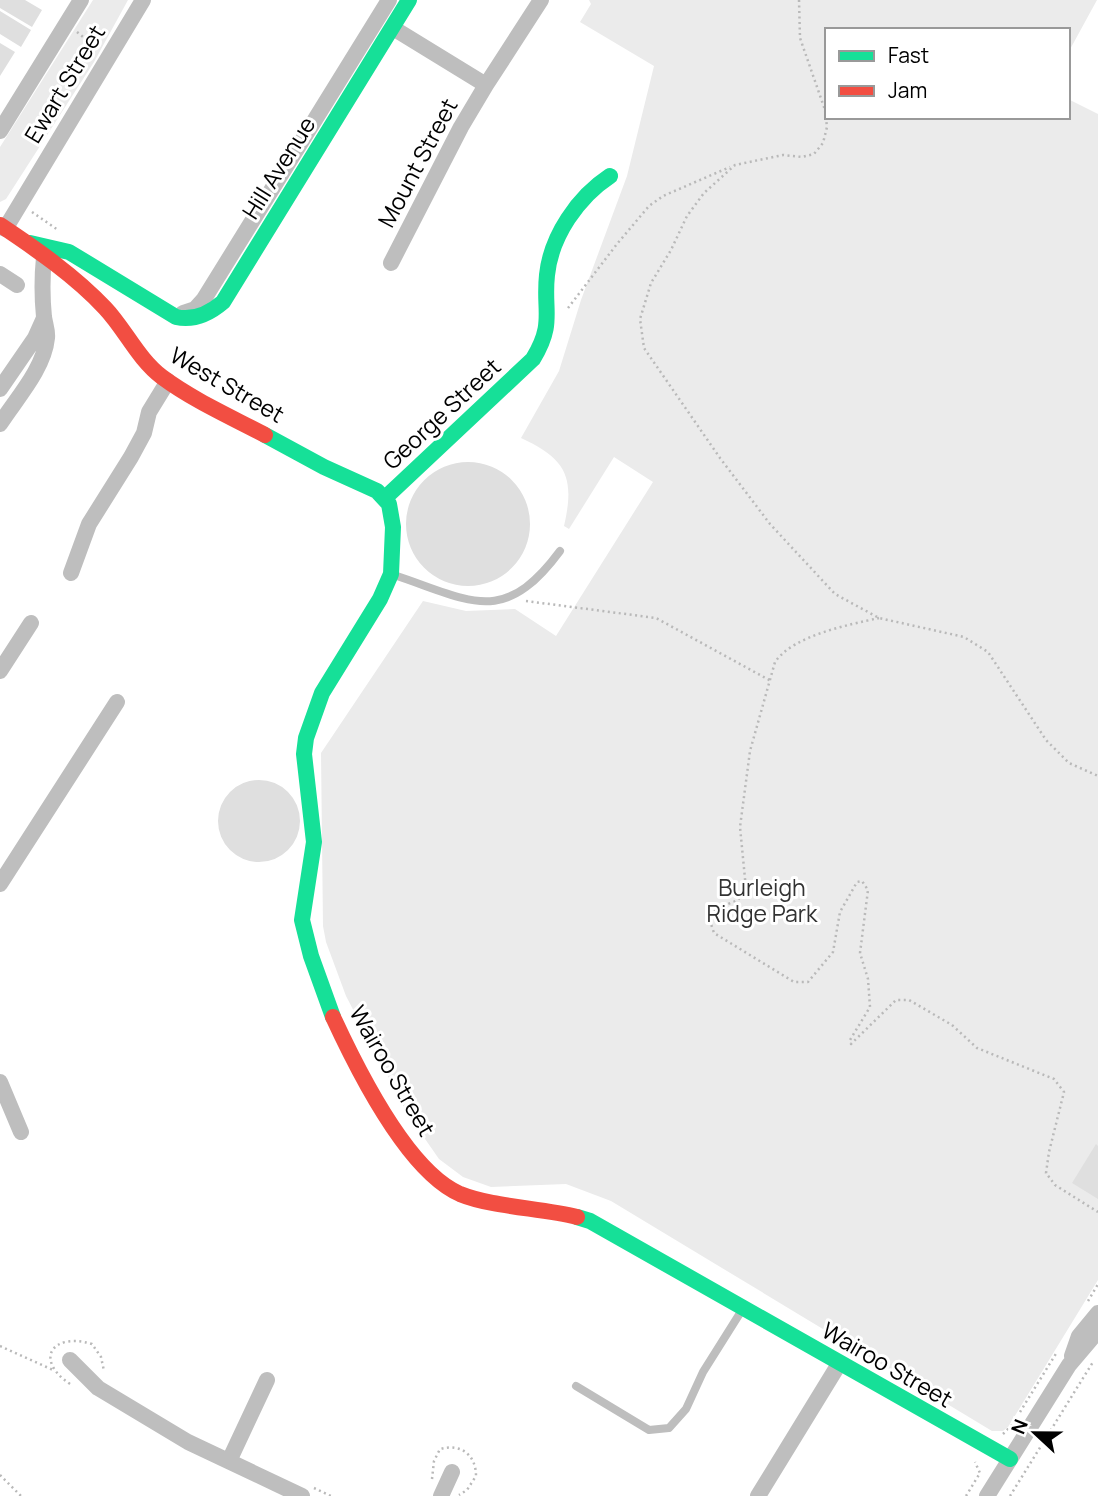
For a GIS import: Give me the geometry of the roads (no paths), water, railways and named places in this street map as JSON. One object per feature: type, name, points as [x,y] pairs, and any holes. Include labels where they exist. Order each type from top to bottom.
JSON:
[{"type":"street","name":"Ewart Street","points":[[0,131],[81,0]]},
{"type":"street","name":"Ewart Street","points":[[2,227],[143,0]]},
{"type":"street","name":"Hill Avenue","points":[[163,310],[188,312],[198,307],[204,299],[389,0]]},
{"type":"street","name":"Hill Avenue","points":[[27,243],[69,252],[163,310],[187,319],[211,311],[223,302],[409,0]]},
{"type":"street","name":"Mount Street","points":[[391,262],[461,127],[541,0]]},
{"type":"street","name":"Mount Street","points":[[393,28],[486,85]]},
{"type":"street","name":"George Street","points":[[305,897],[314,842],[304,754],[306,738],[318,702],[332,674],[380,599],[391,574],[393,527],[391,510],[385,498],[533,359],[548,327],[548,270],[554,246],[584,197],[598,182],[610,176]]},
{"type":"street","name":"West Street","points":[[2,227],[27,243],[98,300],[151,367],[168,381],[324,467],[368,485],[385,498]]},
{"type":"street","points":[[0,424],[42,357],[48,334],[44,318],[42,280],[44,257]]},
{"type":"street","points":[[0,274],[17,285]]},
{"type":"street","points":[[0,389],[35,338],[44,318]]},
{"type":"street","points":[[71,572],[89,524],[131,457],[144,431],[149,412],[168,381]]},
{"type":"street","points":[[0,671],[31,623]]},
{"type":"street","points":[[0,884],[117,702]]},
{"type":"street","name":"Wairoo Street","points":[[305,897],[302,919],[307,943],[325,999],[348,1050],[401,1140],[434,1176],[458,1193],[475,1199],[553,1211],[590,1221],[1010,1459]]},
{"type":"street","points":[[0,1082],[21,1132]]},
{"type":"street","points":[[1069,1365],[1091,1310]]},
{"type":"street","points":[[988,1496],[1069,1365],[1098,1331]]},
{"type":"street","points":[[69,1360],[99,1388],[188,1442],[302,1496]]},
{"type":"street","points":[[758,1496],[839,1364]]},
{"type":"street","points":[[229,1461],[267,1380]]},
{"type":"street","points":[[441,1496],[452,1472]]},
{"type":"lane","points":[[391,574],[442,594],[488,603],[511,598],[529,587],[545,572],[560,551]]},
{"type":"lane","points":[[576,1386],[649,1430],[669,1428],[686,1409],[703,1372],[743,1309]]},
{"type":"park label","name":"Burleigh Ridge Park","points":[[762,901]]}]
